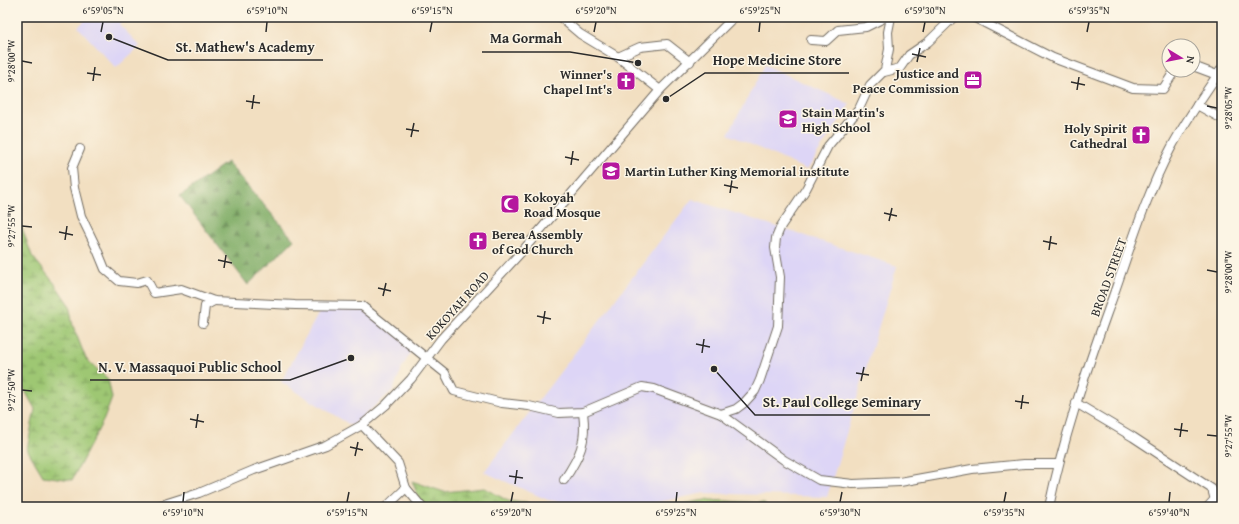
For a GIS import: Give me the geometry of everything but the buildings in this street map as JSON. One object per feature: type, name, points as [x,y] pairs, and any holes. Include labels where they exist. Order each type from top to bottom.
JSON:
[{"type":"street","points":[[560,17],[580,34],[618,57],[660,90]]},
{"type":"street","name":"KOKOYAH ROAD","points":[[155,507],[199,493],[254,470],[326,445],[362,424],[386,405],[411,379],[426,358],[524,249],[660,90],[734,17]]},
{"type":"street","points":[[811,40],[826,40],[838,30],[866,27],[886,17]]},
{"type":"street","points":[[721,414],[736,409],[744,403],[755,390],[772,347],[778,326],[780,277],[776,238],[781,226],[806,189],[828,146],[859,109],[870,85],[886,70],[889,49],[888,32],[891,17]]},
{"type":"street","points":[[884,72],[900,68],[909,55],[928,42],[954,17]]},
{"type":"street","points":[[973,17],[1053,58],[1132,88],[1162,89],[1170,78]]},
{"type":"street","points":[[618,57],[640,47],[667,44],[690,62]]},
{"type":"street","points":[[1201,68],[1220,72]]},
{"type":"street","name":"BROAD STREET","points":[[1049,507],[1058,464],[1076,403],[1153,187],[1170,150],[1197,105],[1220,72]]},
{"type":"street","points":[[1197,105],[1222,119]]},
{"type":"street","points":[[80,149],[72,168],[74,188],[81,216],[105,269],[119,281],[137,284],[147,280],[154,293],[181,289],[214,301],[294,305],[362,306],[445,373],[454,391],[495,402],[528,406],[559,413],[583,412],[642,387],[654,389],[721,414],[784,460],[819,480],[853,484],[900,482],[972,469],[1024,464],[1058,464]]},
{"type":"street","points":[[203,323],[205,306],[214,301]]},
{"type":"street","points":[[1076,403],[1133,437],[1212,489],[1217,503]]},
{"type":"street","points":[[564,480],[576,462],[585,436],[583,412]]},
{"type":"street","points":[[362,424],[398,463],[406,488],[422,507]]},
{"type":"street","points":[[386,507],[406,488]]},
{"type":"shaded area","points":[[89,17],[126,17],[119,24],[140,46],[116,68],[78,27]]},
{"type":"shaded area","name":"Stain Martin's High School","points":[[765,65],[850,104],[807,170],[728,134]]},
{"type":"shaded area","points":[[692,199],[897,266],[827,497],[704,493],[633,507],[595,507],[548,500],[484,472]]},
{"type":"shaded area","points":[[322,307],[360,307],[413,348],[402,368],[393,390],[352,426],[281,382]]},
{"type":"green space","points":[[227,162],[294,240],[248,285],[180,196]]},
{"type":"green space","points":[[17,214],[32,256],[55,284],[69,305],[73,326],[86,359],[108,379],[112,398],[104,419],[72,480],[43,476],[27,449],[35,409],[17,376]]},
{"type":"green space","points":[[412,481],[444,492],[485,488],[508,501],[557,507],[422,507]]},
{"type":"green space","points":[[706,500],[765,503],[765,507],[661,507]]},
{"type":"place","name":"St. Mathew's Academy","points":[[109,37]]},
{"type":"place","name":"Ma Gormah","points":[[638,63]]},
{"type":"place","name":"Justice and Peace Commission","points":[[973,80]]},
{"type":"place","name":"Winner's Chapel Int's","points":[[626,81]]},
{"type":"place","name":"Hope Medicine Store","points":[[666,99]]},
{"type":"place","name":"Stain Martin's High School","points":[[788,119]]},
{"type":"place","name":"Holy Spirit Cathedral","points":[[1141,135]]},
{"type":"place","name":"Martin Luther King Memorial institute","points":[[611,171]]},
{"type":"place","name":"Kokoyah Road Mosque","points":[[510,204]]},
{"type":"place","name":"Berea Assembly of God Church","points":[[478,241]]},
{"type":"place","name":"N. V. Massaquoi Public School","points":[[351,358]]},
{"type":"place","name":"St. Paul College Seminary","points":[[714,369]]}]
